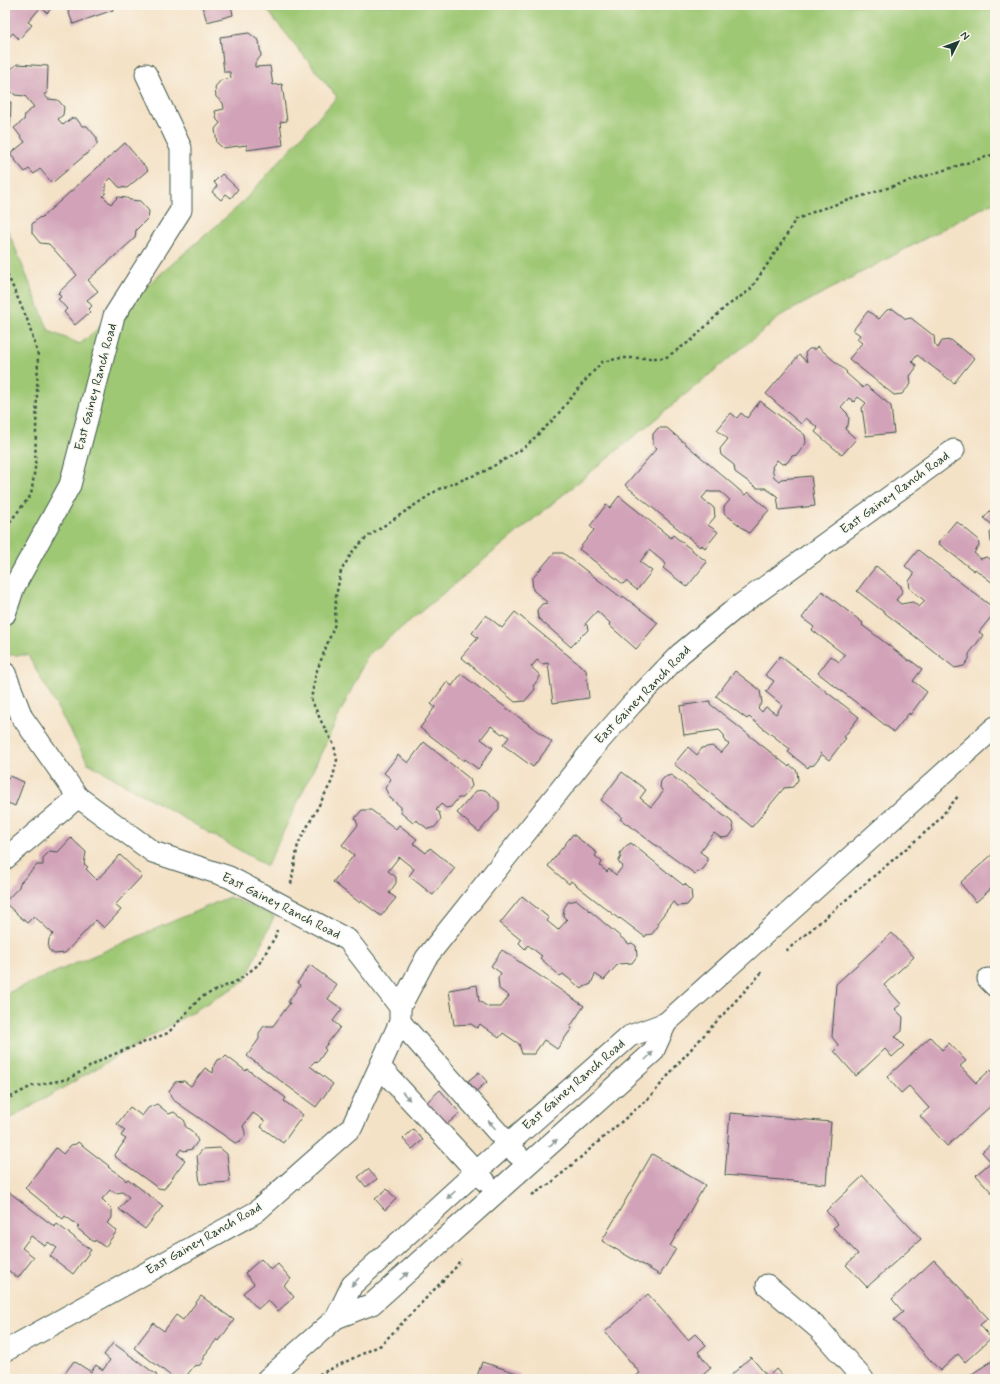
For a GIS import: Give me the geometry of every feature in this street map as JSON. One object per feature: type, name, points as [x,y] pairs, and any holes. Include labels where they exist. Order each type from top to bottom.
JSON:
[{"type":"street","name":"East Gainey Ranch Road","points":[[5,614],[14,587],[70,485],[114,316],[181,210],[181,148],[146,74]]},
{"type":"street","name":"East Gainey Ranch Road","points":[[5,1351],[256,1212],[352,1126],[380,1067],[400,1014],[426,958],[595,746],[631,705],[680,654],[736,608],[954,450]]},
{"type":"street","name":"East Gainey Ranch Road","points":[[5,673],[22,717],[78,797],[153,852],[229,877],[348,940],[400,1014],[527,1165]]},
{"type":"street","name":"East Gainey Ranch Road","points":[[336,1318],[352,1285],[476,1172],[630,1036],[666,1023],[995,727]]},
{"type":"street","points":[[5,860],[78,797]]},
{"type":"street","name":"East Gainey Ranch Road","points":[[267,1379],[336,1318],[372,1304],[653,1052],[666,1023]]},
{"type":"street","points":[[380,1067],[496,1193]]},
{"type":"street","points":[[767,1285],[820,1330],[863,1379]]},
{"type":"path","points":[[5,1100],[32,1086],[68,1079],[107,1057],[168,1032],[201,997],[238,980],[259,964],[275,937],[293,878],[298,844],[332,781],[337,760],[334,745],[311,699],[316,673],[335,624],[336,596],[341,571],[353,551],[367,537],[439,489],[485,471],[524,448],[554,419],[602,362],[621,358],[665,358],[692,340],[724,308],[750,290],[785,238],[795,220],[818,210],[995,154]]},
{"type":"path","points":[[5,269],[27,319],[38,355],[35,468],[31,495],[5,528]]},
{"type":"green space","points":[[263,5],[995,5],[995,201],[782,315],[368,655],[267,866],[88,763],[28,655],[5,655],[5,223],[49,331],[80,344],[240,205],[337,97]]},
{"type":"green space","points":[[229,897],[274,916],[245,981],[5,1122],[5,994]]},
{"type":"building","points":[[5,5],[54,5],[47,13],[41,7],[28,22],[32,25],[19,39],[13,33],[5,41]]},
{"type":"building","points":[[66,5],[112,5],[113,10],[73,24]]},
{"type":"building","points":[[202,5],[231,5],[233,15],[207,22]]},
{"type":"building","points":[[249,33],[259,41],[261,56],[255,63],[255,67],[270,66],[273,85],[282,84],[287,121],[280,122],[283,145],[247,150],[247,145],[223,148],[217,143],[215,129],[220,123],[217,120],[215,111],[224,109],[223,103],[216,97],[215,87],[221,80],[231,78],[230,72],[224,72],[220,37]]},
{"type":"building","points":[[17,64],[48,66],[47,94],[44,94],[48,99],[58,100],[64,107],[63,115],[58,119],[63,125],[72,118],[76,118],[82,126],[87,126],[97,138],[97,145],[52,183],[40,169],[34,174],[29,169],[25,172],[10,154],[25,142],[14,128],[24,120],[25,114],[34,107],[25,96],[15,95],[9,89],[8,102],[11,102],[10,128],[5,128],[5,85],[8,86],[9,71]]},
{"type":"building","points":[[125,143],[148,170],[127,188],[119,187],[111,178],[106,183],[105,194],[103,196],[111,204],[118,197],[140,201],[149,211],[148,218],[136,230],[135,238],[88,280],[98,291],[87,300],[92,306],[88,310],[90,312],[75,325],[64,312],[67,309],[58,299],[61,297],[58,293],[77,275],[49,244],[40,243],[32,233],[32,224],[40,217],[41,218]]},
{"type":"building","points":[[222,174],[238,189],[231,198],[226,194],[221,200],[212,192],[217,186],[214,182]]},
{"type":"building","points":[[893,309],[906,319],[911,318],[934,336],[935,345],[938,348],[942,341],[951,340],[974,358],[954,383],[917,355],[912,362],[916,365],[916,368],[910,376],[911,384],[902,394],[894,395],[849,359],[862,343],[857,339],[860,335],[853,330],[868,311],[879,319],[887,310]]},
{"type":"building","points":[[817,346],[863,388],[866,385],[891,406],[894,433],[866,436],[862,408],[866,403],[858,397],[854,402],[849,398],[841,407],[847,413],[849,418],[848,425],[845,429],[856,439],[842,455],[815,432],[818,428],[806,418],[801,424],[766,394],[799,355],[807,362],[805,353],[809,349],[815,349]]},
{"type":"building","points":[[760,401],[805,435],[806,443],[797,455],[792,456],[787,463],[782,464],[777,460],[772,467],[774,477],[779,481],[781,479],[811,476],[815,506],[779,510],[777,496],[765,488],[757,488],[735,472],[734,465],[721,455],[720,449],[728,439],[717,430],[731,413],[737,418],[741,413],[747,418]]},
{"type":"building","points":[[658,428],[667,428],[745,495],[748,492],[769,510],[749,533],[724,513],[724,507],[730,500],[721,492],[708,491],[702,498],[714,508],[715,517],[708,525],[718,532],[705,548],[702,545],[700,547],[625,485],[657,448],[653,445],[653,434]]},
{"type":"building","points":[[619,496],[671,538],[673,535],[707,562],[687,587],[663,568],[666,564],[649,550],[640,562],[652,571],[637,590],[626,581],[623,584],[579,549],[594,530],[590,526],[606,505],[610,508]]},
{"type":"building","points":[[995,505],[995,527],[984,518]]},
{"type":"building","points":[[956,521],[978,539],[979,546],[974,553],[981,559],[986,557],[992,560],[995,557],[995,587],[993,586],[994,584],[975,569],[974,571],[938,543]]},
{"type":"building","points":[[995,527],[995,546],[991,542],[990,533]]},
{"type":"building","points":[[918,550],[995,609],[995,612],[979,632],[983,635],[969,654],[969,659],[964,666],[955,668],[857,591],[876,566],[901,586],[902,592],[896,600],[901,604],[913,602],[919,607],[925,601],[910,589],[909,581],[914,574],[905,566]]},
{"type":"building","points":[[554,553],[563,553],[622,598],[623,596],[658,623],[636,649],[609,625],[610,623],[597,611],[585,624],[587,625],[588,630],[571,647],[538,618],[537,610],[542,604],[548,603],[533,590],[532,579]]},
{"type":"building","points":[[822,591],[863,623],[862,625],[909,661],[910,660],[922,669],[913,681],[927,692],[910,715],[909,713],[894,732],[818,673],[831,656],[839,662],[845,655],[812,630],[814,627],[802,618]]},
{"type":"building","points":[[515,612],[586,670],[589,698],[553,703],[548,663],[542,664],[537,660],[531,667],[540,675],[533,686],[535,689],[525,701],[515,702],[461,657],[478,638],[472,633],[486,615],[502,628]]},
{"type":"building","points":[[780,656],[859,717],[844,737],[846,738],[829,760],[820,753],[821,756],[814,765],[809,766],[808,768],[788,752],[790,749],[749,717],[747,719],[716,696],[735,671],[760,690],[762,703],[758,708],[762,712],[766,707],[776,714],[782,705],[766,692],[774,681],[765,675]]},
{"type":"building","points":[[461,674],[552,742],[533,767],[503,745],[509,737],[491,726],[481,739],[493,748],[478,769],[465,759],[464,761],[420,728],[435,707],[431,704],[447,682],[452,686]]},
{"type":"building","points":[[710,701],[710,704],[789,767],[790,765],[797,771],[798,780],[793,787],[784,788],[752,827],[674,764],[688,747],[697,755],[702,748],[712,746],[721,753],[729,744],[725,742],[724,735],[719,730],[684,735],[680,706]]},
{"type":"building","points":[[424,742],[470,779],[472,786],[463,798],[458,798],[451,807],[446,808],[441,804],[436,810],[439,812],[441,819],[435,827],[428,829],[416,820],[413,823],[401,813],[401,807],[390,798],[385,788],[391,779],[384,773],[398,755],[408,763]]},
{"type":"building","points":[[622,772],[646,790],[640,798],[651,807],[663,792],[660,787],[661,781],[665,777],[671,775],[732,822],[734,830],[729,837],[721,838],[714,833],[700,852],[707,857],[706,865],[702,870],[696,872],[695,874],[620,819],[622,817],[601,800]]},
{"type":"building","points":[[9,776],[24,782],[15,806],[8,803],[5,811],[5,778],[8,779]]},
{"type":"building","points":[[485,790],[499,802],[499,809],[479,832],[457,813],[476,791]]},
{"type":"building","points":[[362,810],[371,810],[396,829],[399,825],[417,839],[413,843],[426,853],[430,848],[455,868],[433,895],[409,876],[414,869],[399,857],[388,871],[396,877],[396,883],[389,893],[396,898],[381,916],[361,901],[360,903],[333,882],[354,855],[342,845],[358,825],[355,818]]},
{"type":"building","points":[[573,834],[597,853],[595,856],[602,862],[600,866],[607,872],[609,869],[616,875],[623,866],[618,862],[621,857],[620,853],[631,843],[683,885],[685,884],[691,890],[692,899],[687,905],[678,906],[673,902],[657,923],[658,926],[652,934],[646,935],[645,937],[620,918],[619,919],[571,881],[569,884],[548,866]]},
{"type":"building","points":[[71,838],[86,852],[84,864],[88,867],[86,869],[97,880],[120,855],[142,876],[115,905],[121,910],[104,928],[96,920],[65,953],[54,954],[48,949],[49,939],[53,934],[34,916],[27,923],[5,902],[37,865],[43,865],[43,858],[50,851],[58,852]]},
{"type":"building","points":[[995,852],[995,885],[976,902],[960,883]]},
{"type":"building","points":[[522,896],[549,918],[547,921],[558,930],[567,920],[563,916],[564,908],[568,902],[577,900],[629,944],[632,943],[636,946],[637,956],[632,963],[618,964],[604,980],[595,974],[591,984],[582,989],[563,974],[560,976],[540,958],[542,956],[528,945],[525,949],[519,943],[521,940],[500,923]]},
{"type":"building","points":[[892,933],[914,957],[884,985],[901,1004],[895,1009],[903,1017],[902,1031],[895,1037],[904,1046],[892,1057],[885,1049],[856,1076],[834,1051],[839,1046],[832,1037],[836,984]]},
{"type":"building","points":[[502,950],[584,1006],[570,1027],[572,1028],[557,1049],[544,1040],[534,1054],[522,1054],[519,1044],[503,1033],[499,1038],[480,1024],[477,1028],[471,1024],[454,1025],[449,990],[477,985],[479,1001],[488,1007],[501,1007],[509,996],[499,989],[498,978],[501,973],[491,966]]},
{"type":"building","points":[[310,965],[337,985],[328,999],[342,1009],[333,1021],[340,1027],[324,1048],[326,1050],[317,1063],[315,1061],[310,1066],[333,1084],[316,1107],[247,1056],[259,1039],[259,1033],[264,1026],[273,1026],[290,1003],[288,1002],[300,985],[297,983]]},
{"type":"building","points":[[930,1037],[942,1050],[949,1043],[966,1061],[960,1066],[976,1083],[990,1070],[995,1074],[995,1102],[947,1146],[920,1116],[929,1108],[909,1086],[901,1093],[887,1077]]},
{"type":"building","points":[[226,1056],[246,1071],[247,1069],[286,1098],[284,1101],[303,1115],[283,1143],[261,1127],[265,1121],[253,1113],[243,1126],[245,1136],[240,1142],[235,1143],[172,1099],[169,1091],[175,1082],[184,1081],[191,1086],[205,1068],[213,1073],[214,1065],[217,1060]]},
{"type":"building","points":[[479,1072],[487,1082],[476,1091],[468,1081]]},
{"type":"building","points":[[440,1090],[460,1113],[446,1125],[426,1103]]},
{"type":"building","points":[[157,1104],[169,1114],[174,1112],[185,1121],[185,1126],[194,1133],[198,1141],[192,1149],[184,1151],[181,1149],[177,1154],[185,1160],[164,1189],[158,1188],[114,1156],[126,1139],[121,1136],[125,1130],[117,1124],[130,1107],[142,1116],[148,1108]]},
{"type":"building","points":[[730,1113],[831,1122],[826,1184],[725,1175]]},
{"type":"building","points":[[413,1129],[423,1140],[412,1149],[403,1139]]},
{"type":"building","points":[[995,1140],[995,1196],[976,1175],[991,1162],[982,1152]]},
{"type":"building","points":[[78,1142],[109,1166],[108,1167],[123,1177],[126,1181],[128,1179],[163,1206],[145,1229],[119,1209],[129,1197],[122,1192],[116,1193],[110,1190],[102,1199],[112,1209],[112,1218],[107,1223],[117,1231],[105,1247],[95,1240],[94,1242],[77,1228],[79,1226],[65,1216],[63,1219],[25,1188],[56,1148],[63,1154],[71,1145]]},
{"type":"building","points":[[220,1148],[227,1154],[230,1182],[200,1184],[197,1156],[203,1149]]},
{"type":"building","points":[[652,1154],[705,1185],[670,1246],[676,1249],[660,1275],[602,1241]]},
{"type":"building","points":[[368,1169],[377,1179],[366,1187],[358,1177]]},
{"type":"building","points":[[863,1176],[921,1239],[867,1287],[846,1265],[858,1254],[833,1228],[838,1224],[826,1211]]},
{"type":"building","points":[[5,1189],[55,1227],[57,1224],[91,1250],[73,1274],[50,1256],[57,1248],[48,1242],[45,1246],[31,1236],[22,1248],[34,1257],[18,1278],[5,1268]]},
{"type":"building","points":[[387,1189],[396,1199],[385,1210],[375,1199]]},
{"type":"building","points":[[261,1259],[271,1270],[278,1264],[291,1279],[284,1285],[294,1297],[278,1311],[268,1300],[258,1309],[243,1293],[254,1284],[245,1273]]},
{"type":"building","points":[[934,1260],[988,1318],[980,1325],[991,1338],[965,1362],[958,1354],[940,1371],[894,1320],[903,1312],[892,1299]]},
{"type":"building","points":[[648,1294],[688,1340],[695,1334],[706,1345],[698,1352],[711,1368],[698,1379],[632,1379],[640,1373],[605,1332]]},
{"type":"building","points":[[201,1296],[234,1320],[219,1341],[217,1339],[204,1356],[204,1359],[200,1365],[194,1366],[184,1379],[175,1379],[134,1348],[153,1323],[164,1331],[176,1315],[183,1320]]},
{"type":"building","points":[[113,1343],[157,1375],[154,1379],[63,1379],[65,1377],[63,1376],[74,1361],[91,1372],[96,1365],[103,1370],[110,1360],[104,1355]]},
{"type":"building","points":[[751,1357],[768,1377],[776,1369],[785,1379],[727,1379]]},
{"type":"building","points":[[995,1359],[995,1379],[964,1379]]},
{"type":"building","points":[[482,1362],[520,1374],[518,1379],[476,1379]]}]
